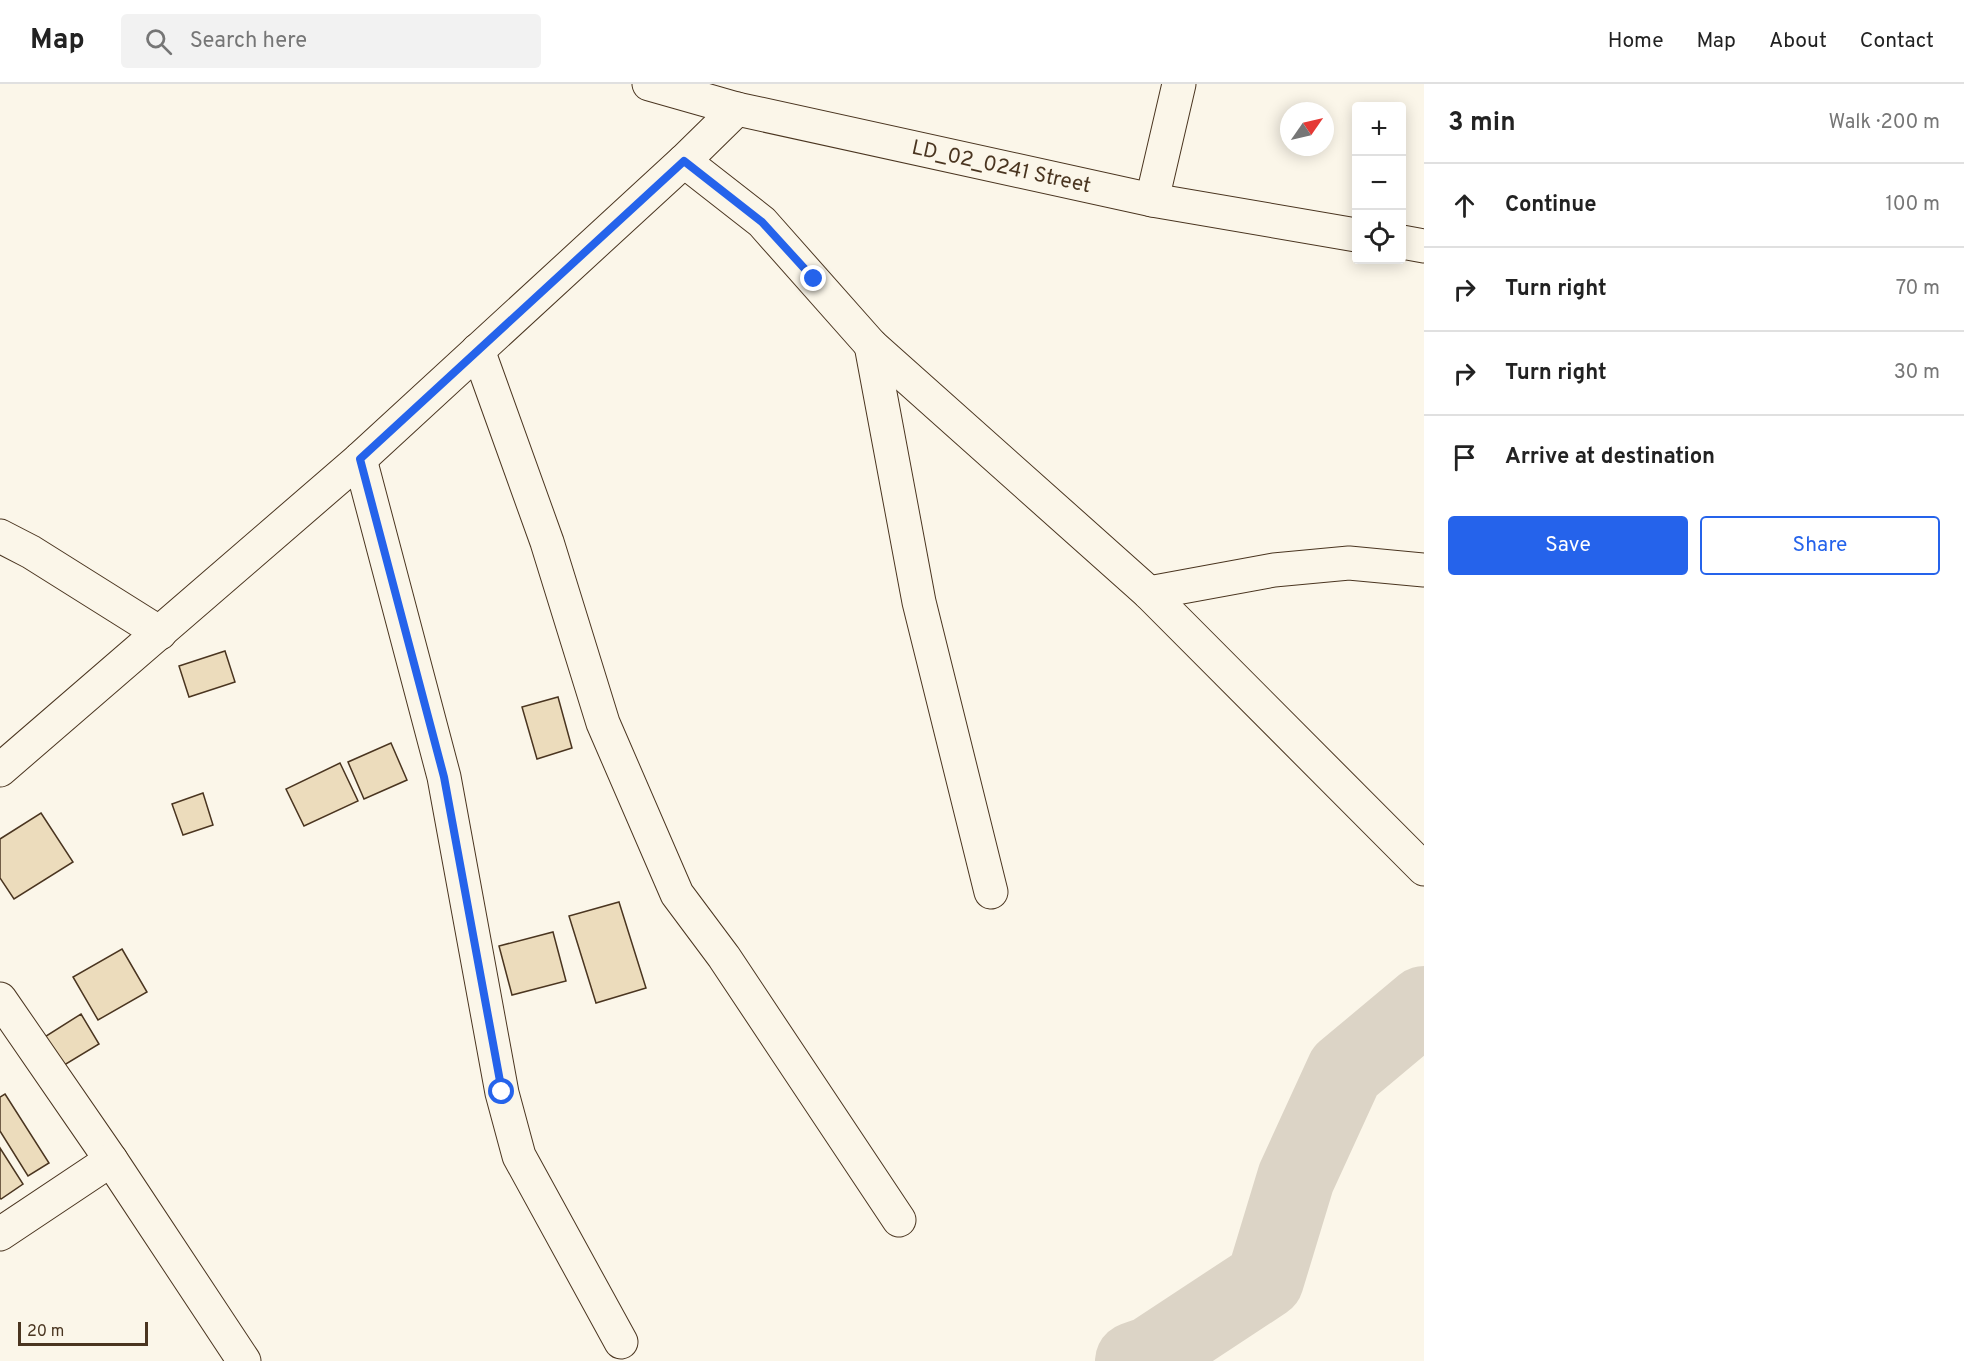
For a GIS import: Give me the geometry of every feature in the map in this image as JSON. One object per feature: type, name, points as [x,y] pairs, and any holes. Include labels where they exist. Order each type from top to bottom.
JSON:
[{"type":"street","name":"LD_02_0241 Street","points":[[649,84],[738,109],[1152,200],[1352,234]]},
{"type":"street","points":[[1152,200],[1179,84]]},
{"type":"street","points":[[0,770],[360,459],[738,109]]},
{"type":"street","points":[[684,161],[762,222],[871,345],[1149,593],[1419,865]]},
{"type":"street","points":[[1406,243],[1424,246]]},
{"type":"street","points":[[871,345],[919,602],[991,892]]},
{"type":"street","points":[[478,350],[547,542],[603,723],[677,894],[724,957],[899,1220]]},
{"type":"street","points":[[360,459],[444,777],[502,1092],[519,1156],[621,1342]]},
{"type":"street","points":[[0,536],[31,552],[160,633]]},
{"type":"street","points":[[1149,593],[1274,570],[1349,563],[1424,570]]},
{"type":"street","points":[[0,999],[111,1160],[244,1361]]},
{"type":"street","points":[[0,1234],[111,1160]]},
{"type":"building","points":[[225,651],[235,682],[189,697],[179,666]]},
{"type":"building","points":[[558,697],[572,748],[537,759],[522,707]]},
{"type":"building","points":[[391,743],[407,780],[364,799],[348,762]]},
{"type":"building","points":[[340,763],[358,801],[304,826],[286,789]]},
{"type":"building","points":[[203,793],[213,825],[183,835],[172,804]]},
{"type":"building","points":[[41,813],[73,862],[14,899],[0,878],[0,839]]},
{"type":"building","points":[[619,902],[646,988],[596,1003],[569,916]]},
{"type":"building","points":[[553,932],[566,981],[512,995],[499,946]]},
{"type":"building","points":[[122,949],[147,992],[98,1020],[73,977]]},
{"type":"building","points":[[81,1014],[99,1044],[61,1067],[43,1038]]},
{"type":"building","points":[[5,1094],[49,1163],[28,1176],[0,1131],[0,1097]]},
{"type":"building","points":[[0,1148],[23,1184],[1,1199],[0,1198]]},
{"type":"waterway","points":[[1134,1361],[1151,1355],[1265,1280],[1296,1178],[1345,1071],[1424,1005]]},
{"type":"route","points":[[502,1092],[444,777],[360,459],[684,161],[762,222],[814,279]]}]
